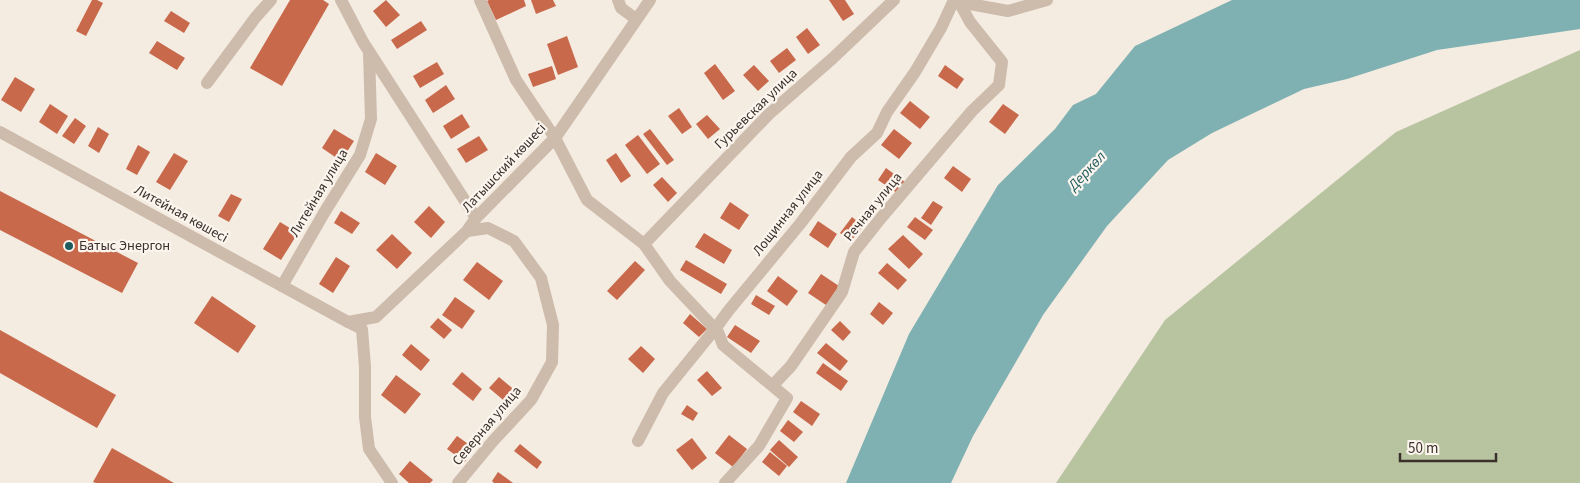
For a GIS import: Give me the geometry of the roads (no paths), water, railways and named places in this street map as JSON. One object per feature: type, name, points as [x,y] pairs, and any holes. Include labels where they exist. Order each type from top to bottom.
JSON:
[{"type":"street","points":[[207,83],[255,18],[271,0]]},
{"type":"street","name":"Литейная улица","points":[[341,0],[369,52],[476,218]]},
{"type":"street","points":[[480,0],[516,80],[555,138],[587,200],[644,244],[670,281],[718,332],[723,345],[787,398],[759,446],[725,483]]},
{"type":"street","points":[[618,0],[621,8],[636,19]]},
{"type":"street","name":"Латышский көшесі","points":[[348,322],[376,317],[467,231],[476,218],[555,138],[650,0]]},
{"type":"street","name":"Гурьевская улица","points":[[644,244],[769,114],[833,58],[894,0]]},
{"type":"street","name":"Речная улица","points":[[773,385],[791,366],[842,292],[854,252],[972,112],[999,85],[1002,62],[970,22],[956,0]]},
{"type":"street","name":"Лощинная улица","points":[[638,441],[663,393],[852,157],[877,133],[887,112],[920,64],[956,0]]},
{"type":"street","points":[[962,0],[970,4],[1008,11],[1047,0]]},
{"type":"street","name":"Литейная улица","points":[[282,286],[360,155],[371,119],[369,52]]},
{"type":"street","name":"Литейная көшесі","points":[[0,132],[362,329],[365,367],[365,417],[370,448],[392,483]]},
{"type":"street","name":"Северная улица","points":[[458,483],[531,400],[552,362],[553,325],[541,278],[514,241],[488,228],[467,231]]},
{"type":"water","name":"Деркөл","points":[[1232,0],[1580,0],[1580,29],[1437,50],[1347,79],[1304,89],[1212,133],[1168,160],[1107,226],[1043,315],[973,436],[951,483],[846,483],[909,334],[998,185],[1055,129],[1073,105],[1096,94],[1135,46]]},
{"type":"place","name":"Батыс Энергон","points":[[69,246]]}]
